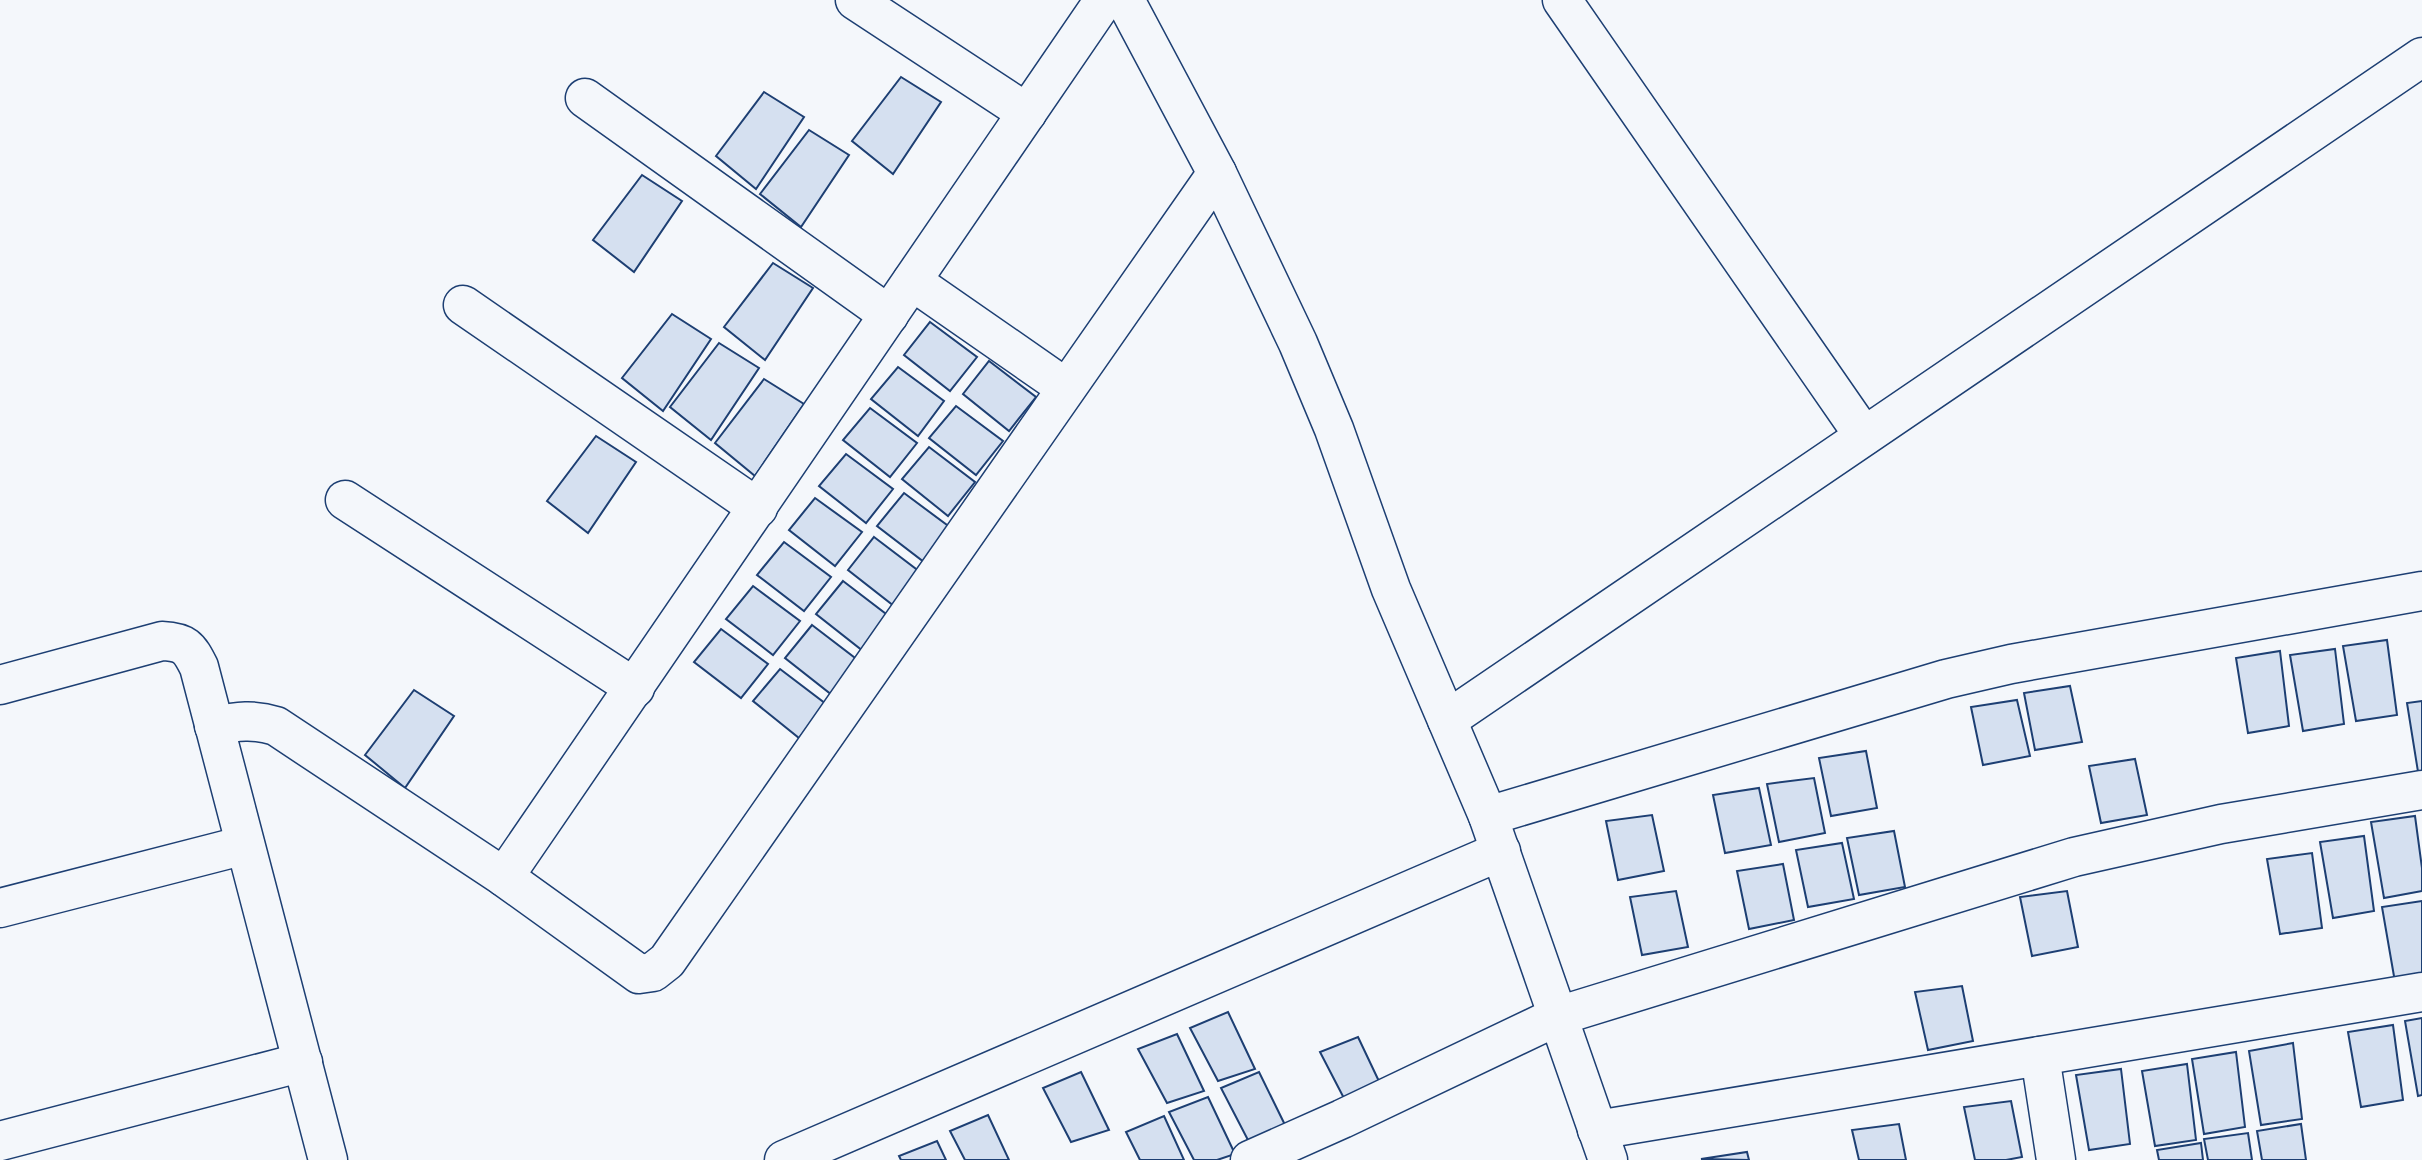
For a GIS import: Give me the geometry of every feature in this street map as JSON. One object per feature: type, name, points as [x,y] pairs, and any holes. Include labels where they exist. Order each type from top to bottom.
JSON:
[{"type":"street","points":[[855,0],[1027,113]]},
{"type":"street","points":[[504,877],[1104,0]]},
{"type":"street","points":[[1125,0],[1217,173],[1298,343],[1334,429],[1391,589],[1488,816],[1602,1145],[2040,1056],[2422,992]]},
{"type":"street","points":[[1562,0],[1864,436]]},
{"type":"street","points":[[1447,720],[2422,57]]},
{"type":"street","points":[[585,98],[889,315]]},
{"type":"street","points":[[214,726],[260,720],[276,726],[504,877],[639,974],[653,972],[667,961],[1217,173]]},
{"type":"street","points":[[912,281],[1066,388]]},
{"type":"street","points":[[463,305],[758,508]]},
{"type":"street","points":[[345,500],[635,688]]},
{"type":"street","points":[[1488,816],[1946,679],[2011,664],[2422,591]]},
{"type":"street","points":[[0,685],[162,641],[178,642],[190,650],[199,667],[328,1160]]},
{"type":"street","points":[[1250,1160],[1558,1016],[2074,857],[2221,824],[2422,790]]},
{"type":"street","points":[[0,908],[245,845]]},
{"type":"street","points":[[784,1160],[1501,851]]},
{"type":"street","points":[[2040,1056],[2056,1160]]},
{"type":"street","points":[[0,1141],[303,1062]]},
{"type":"building","points":[[901,77],[941,102],[893,174],[852,141]]},
{"type":"building","points":[[764,92],[804,117],[756,189],[716,156]]},
{"type":"building","points":[[809,130],[849,155],[801,227],[760,194]]},
{"type":"building","points":[[642,175],[682,201],[634,272],[593,240]]},
{"type":"building","points":[[773,263],[813,288],[765,360],[724,327]]},
{"type":"building","points":[[672,314],[711,339],[663,411],[622,378]]},
{"type":"building","points":[[930,322],[977,357],[950,391],[904,355]]},
{"type":"building","points":[[719,343],[759,368],[711,440],[670,407]]},
{"type":"building","points":[[989,361],[1036,397],[1009,431],[963,394]]},
{"type":"building","points":[[898,367],[944,401],[918,436],[871,399]]},
{"type":"building","points":[[764,379],[804,404],[755,476],[715,443]]},
{"type":"building","points":[[956,406],[1003,441],[976,475],[929,438]]},
{"type":"building","points":[[870,408],[917,443],[890,477],[843,440]]},
{"type":"building","points":[[596,436],[636,462],[588,533],[547,501]]},
{"type":"building","points":[[929,447],[975,482],[948,516],[902,479]]},
{"type":"building","points":[[846,454],[893,489],[866,523],[819,486]]},
{"type":"building","points":[[904,493],[951,528],[924,562],[877,526]]},
{"type":"building","points":[[815,498],[862,532],[835,566],[789,530]]},
{"type":"building","points":[[874,537],[920,572],[894,606],[848,570]]},
{"type":"building","points":[[784,542],[831,577],[804,611],[757,575]]},
{"type":"building","points":[[843,581],[890,617],[863,651],[816,614]]},
{"type":"building","points":[[753,586],[800,621],[773,655],[726,619]]},
{"type":"building","points":[[812,625],[859,661],[832,695],[785,658]]},
{"type":"building","points":[[721,629],[768,664],[741,698],[694,662]]},
{"type":"building","points":[[2387,640],[2397,715],[2356,721],[2343,646]]},
{"type":"building","points":[[2335,649],[2344,724],[2303,731],[2290,655]]},
{"type":"building","points":[[2280,651],[2289,726],[2248,733],[2236,658]]},
{"type":"building","points":[[780,669],[826,704],[799,738],[753,701]]},
{"type":"building","points":[[2070,686],[2082,742],[2035,750],[2024,693]]},
{"type":"building","points":[[414,690],[454,716],[405,788],[365,755]]},
{"type":"building","points":[[2017,700],[2030,756],[1983,765],[1971,707]]},
{"type":"building","points":[[2422,701],[2422,777],[2419,778],[2407,703]]},
{"type":"building","points":[[1866,751],[1877,808],[1831,816],[1819,758]]},
{"type":"building","points":[[2135,759],[2147,815],[2101,823],[2089,766]]},
{"type":"building","points":[[1814,778],[1825,833],[1779,842],[1767,784]]},
{"type":"building","points":[[1759,788],[1771,845],[1725,853],[1713,795]]},
{"type":"building","points":[[1652,815],[1664,871],[1618,880],[1606,821]]},
{"type":"building","points":[[2415,816],[2422,868],[2422,891],[2384,898],[2371,822]]},
{"type":"building","points":[[1894,831],[1905,887],[1859,895],[1847,838]]},
{"type":"building","points":[[2364,836],[2374,911],[2333,918],[2320,842]]},
{"type":"building","points":[[1842,843],[1854,899],[1808,907],[1796,850]]},
{"type":"building","points":[[2312,853],[2322,928],[2280,934],[2267,859]]},
{"type":"building","points":[[1783,864],[1794,920],[1749,929],[1737,871]]},
{"type":"building","points":[[1676,891],[1688,947],[1642,955],[1630,897]]},
{"type":"building","points":[[2067,891],[2078,947],[2032,956],[2020,897]]},
{"type":"building","points":[[2422,901],[2422,978],[2395,982],[2382,907]]},
{"type":"building","points":[[1962,986],[1973,1041],[1928,1050],[1915,992]]},
{"type":"building","points":[[1228,1012],[1255,1069],[1218,1081],[1190,1028]]},
{"type":"building","points":[[2422,1018],[2422,1095],[2418,1096],[2405,1021]]},
{"type":"building","points":[[2393,1025],[2403,1100],[2361,1107],[2348,1032]]},
{"type":"building","points":[[1177,1034],[1204,1091],[1167,1103],[1138,1049]]},
{"type":"building","points":[[1358,1037],[1385,1094],[1348,1106],[1320,1052]]},
{"type":"building","points":[[2293,1043],[2302,1119],[2261,1125],[2249,1051]]},
{"type":"building","points":[[2236,1052],[2245,1127],[2204,1134],[2192,1059]]},
{"type":"building","points":[[2187,1064],[2196,1140],[2155,1146],[2142,1071]]},
{"type":"building","points":[[2121,1069],[2130,1144],[2089,1150],[2076,1075]]},
{"type":"building","points":[[1081,1072],[1109,1130],[1071,1142],[1043,1088]]},
{"type":"building","points":[[1259,1072],[1287,1129],[1249,1142],[1221,1088]]},
{"type":"building","points":[[1208,1097],[1235,1154],[1217,1160],[1194,1160],[1169,1112]]},
{"type":"building","points":[[2011,1101],[2022,1157],[1975,1160],[1964,1107]]},
{"type":"building","points":[[988,1115],[1009,1160],[965,1160],[950,1131]]},
{"type":"building","points":[[1164,1116],[1184,1160],[1140,1160],[1126,1132]]},
{"type":"building","points":[[1899,1124],[1906,1160],[1859,1160],[1852,1130]]},
{"type":"building","points":[[2301,1124],[2306,1160],[2262,1160],[2257,1131]]},
{"type":"building","points":[[2248,1133],[2252,1160],[2208,1160],[2204,1139]]},
{"type":"building","points":[[937,1141],[946,1160],[901,1160],[899,1156]]},
{"type":"building","points":[[2201,1143],[2203,1160],[2159,1160],[2157,1150]]},
{"type":"building","points":[[1747,1152],[1749,1160],[1701,1159]]}]
